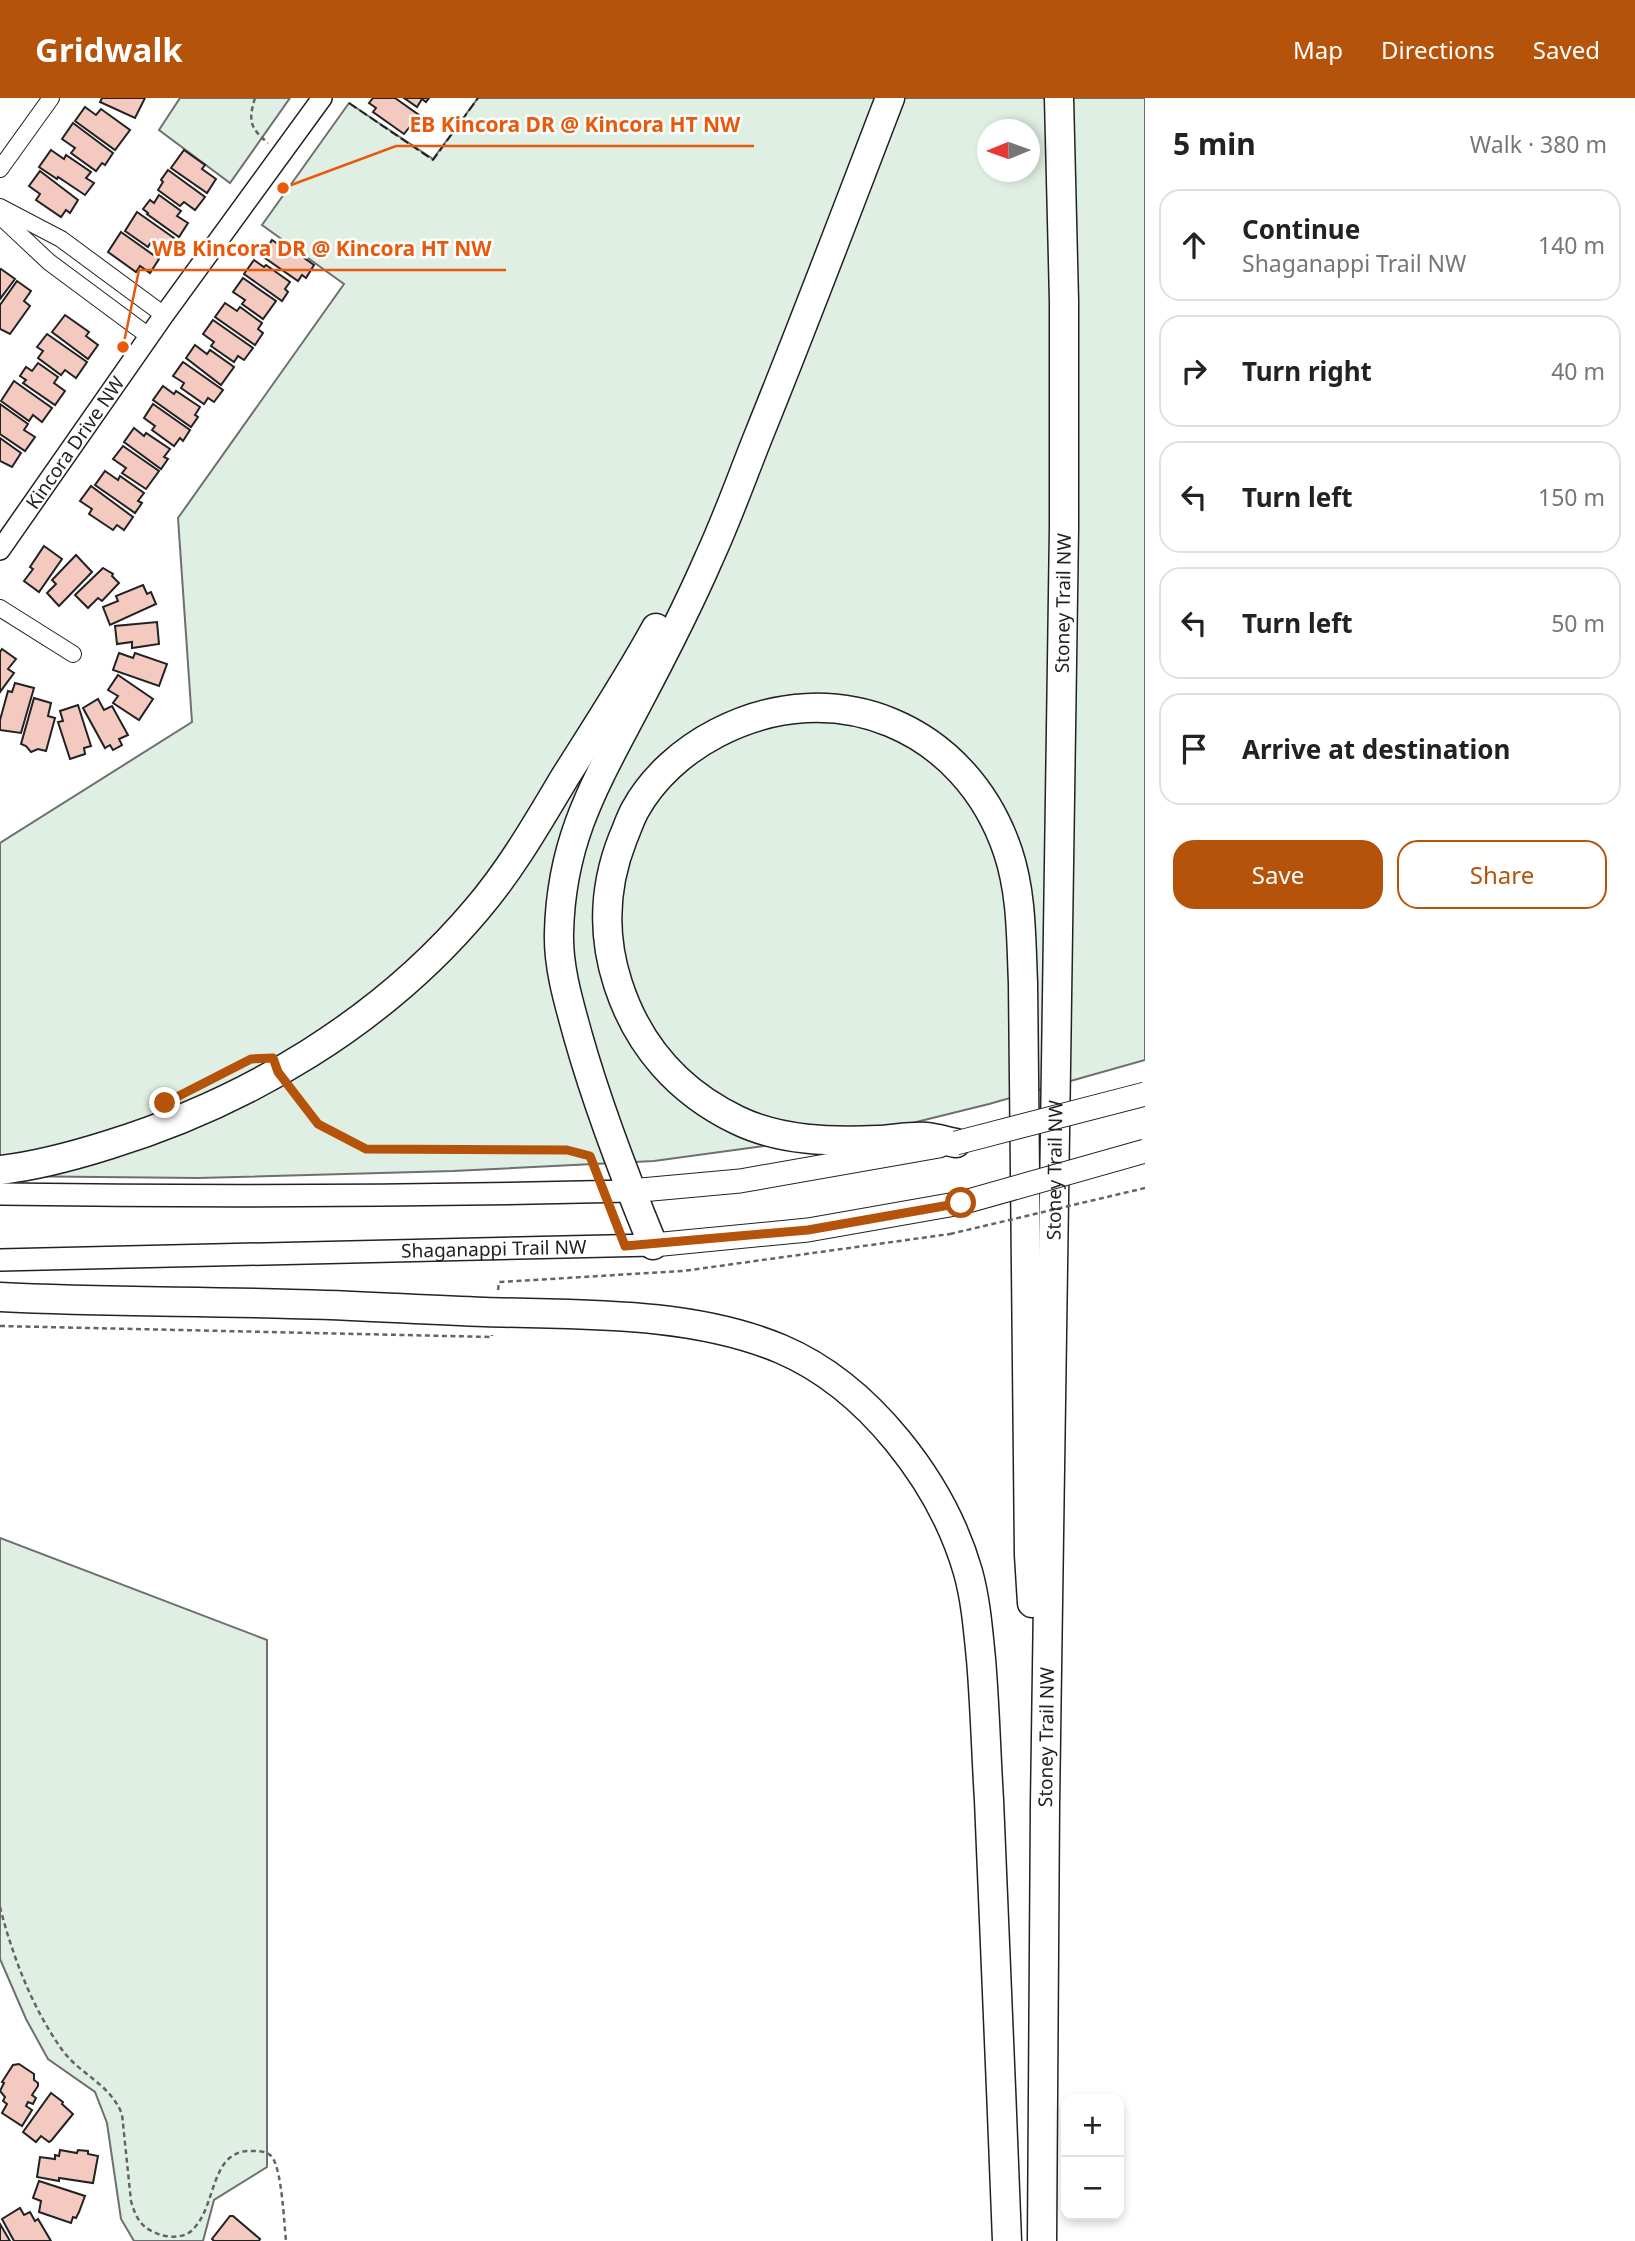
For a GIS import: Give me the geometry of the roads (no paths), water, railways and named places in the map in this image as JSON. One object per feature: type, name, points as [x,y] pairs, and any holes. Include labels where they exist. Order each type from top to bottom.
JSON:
[{"type":"highway","points":[[639,1246],[617,1191],[568,1003],[559,935],[563,879],[577,827],[592,790],[709,558],[890,98]]},
{"type":"highway","name":"Stoney Trail NW","points":[[1042,2241],[1045,1804],[1065,528],[1059,98]]},
{"type":"highway","points":[[0,1170],[74,1155],[148,1133],[204,1110],[278,1072],[333,1038],[394,992],[440,948],[477,909],[512,863],[646,646],[690,567],[779,385]]},
{"type":"highway","points":[[956,1143],[927,1137],[826,1141],[763,1130],[738,1121],[694,1095],[656,1059],[641,1038],[624,1004],[607,946],[606,912],[611,876],[635,809],[678,757],[704,739],[738,722],[801,707],[851,710],[879,717],[915,733],[948,758],[976,788],[995,820],[1008,853],[1021,920],[1029,1555],[1045,1804]]},
{"type":"highway","points":[[0,1297],[319,1305],[641,1318],[698,1324],[749,1337],[785,1350],[821,1372],[884,1423],[909,1455],[951,1526],[968,1571],[977,1616],[995,1917],[1007,2241]]},
{"type":"main road","points":[[0,1194],[462,1195],[617,1191],[740,1181],[956,1143],[1145,1094]]},
{"type":"main road","name":"Shaganappi Trail NW","points":[[0,1260],[639,1246],[808,1230],[961,1203],[1145,1151]]},
{"type":"street","points":[[0,169],[51,98]]},
{"type":"street","name":"Kincora Drive NW","points":[[0,550],[164,316],[322,98]]},
{"type":"street","points":[[0,207],[61,239],[164,316]]},
{"type":"street","points":[[0,216],[49,262],[150,337]]},
{"type":"street","points":[[0,608],[73,654]]},
{"type":"place","name":"EB Kincora DR @ Kincora HT NW","points":[[283,188]]},
{"type":"place","name":"WB Kincora DR @ Kincora HT NW","points":[[123,347]]}]
